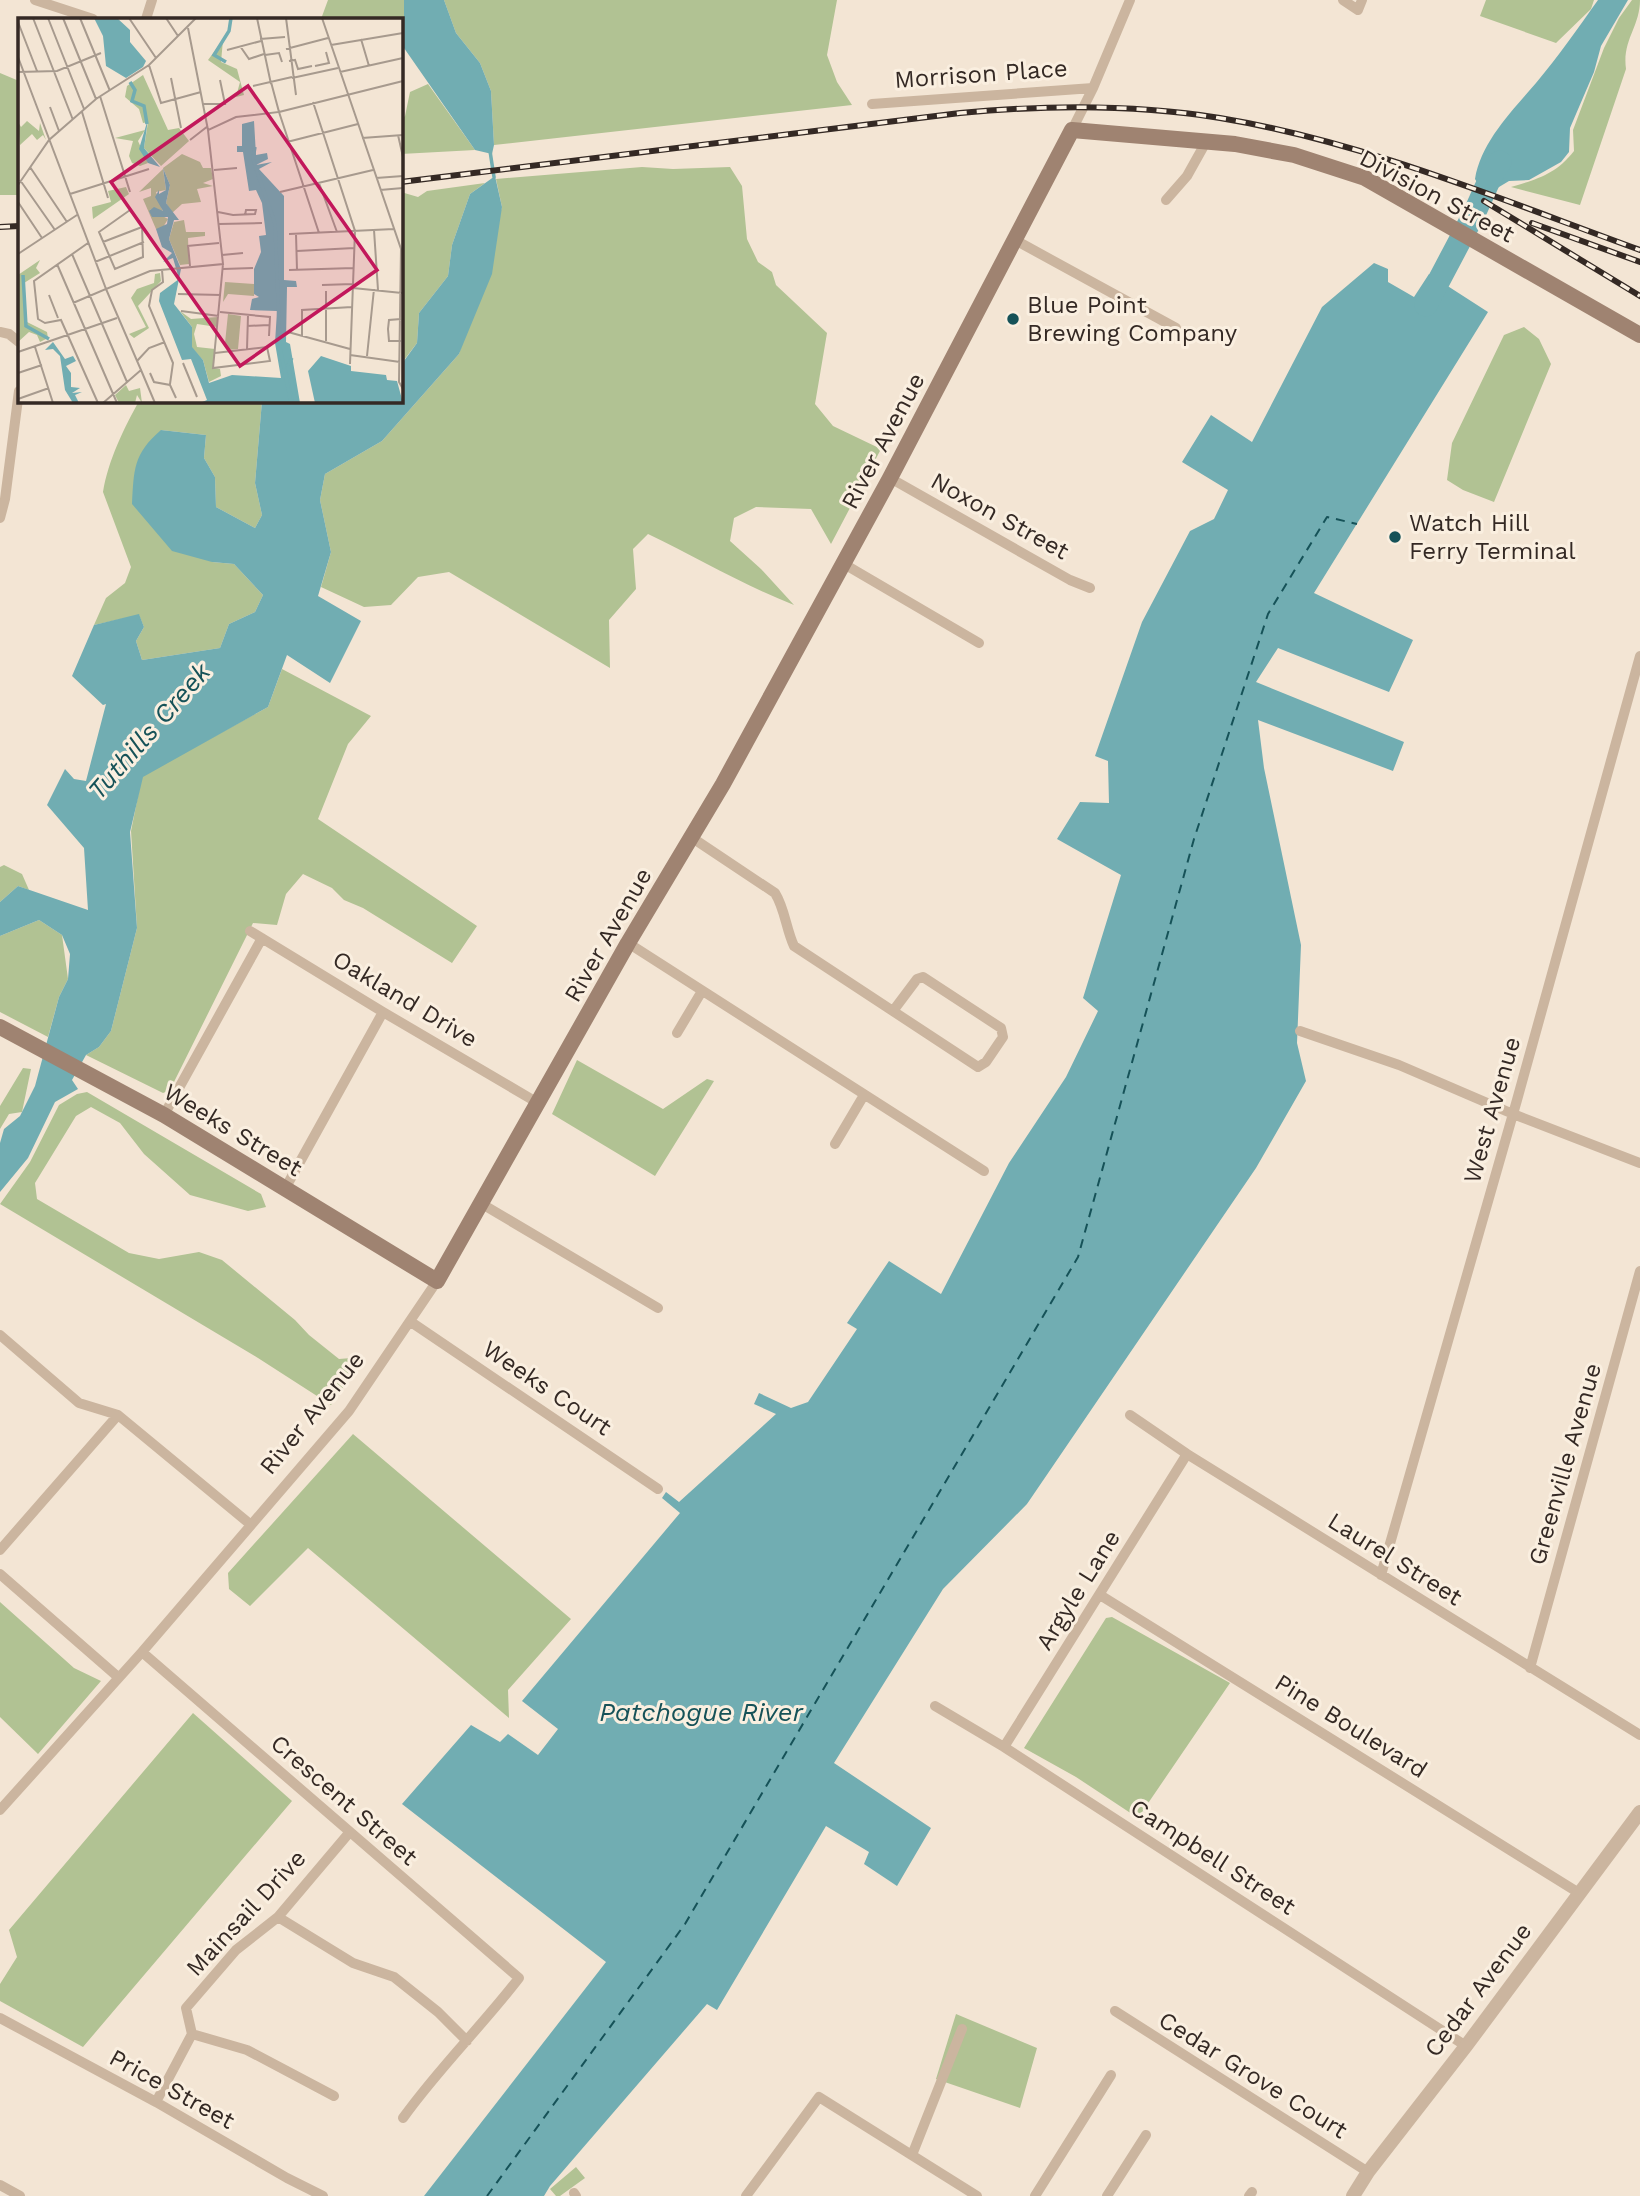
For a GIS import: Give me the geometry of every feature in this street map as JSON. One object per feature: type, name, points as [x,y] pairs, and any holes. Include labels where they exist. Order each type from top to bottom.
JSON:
[{"type":"main road","name":"Division Street","points":[[1072,130],[1235,144],[1294,155],[1365,178],[1640,335]]},
{"type":"main road","name":"River Avenue","points":[[437,1281],[628,943],[723,784],[890,478],[1072,130]]},
{"type":"main road","name":"Weeks Street","points":[[0,1027],[79,1067],[164,1115],[437,1281]]},
{"type":"street","points":[[35,0],[90,18]]},
{"type":"street","points":[[146,18],[152,0]]},
{"type":"street","name":"River Avenue","points":[[1072,130],[1130,0]]},
{"type":"street","points":[[1343,0],[1358,10],[1362,0]]},
{"type":"street","name":"Morrison Place","points":[[872,104],[1093,88]]},
{"type":"street","points":[[1166,200],[1187,176],[1206,142]]},
{"type":"street","points":[[1015,240],[1176,328]]},
{"type":"street","points":[[0,332],[9,334],[18,341]]},
{"type":"street","points":[[0,518],[5,499],[18,399]]},
{"type":"street","name":"Noxon Street","points":[[890,478],[1070,580],[1090,588]]},
{"type":"street","points":[[844,564],[979,643]]},
{"type":"street","name":"West Avenue","points":[[1381,1575],[1639,661]]},
{"type":"street","points":[[691,837],[775,893],[794,946],[978,1067],[986,1062],[1003,1037],[1000,1028],[923,977],[917,979],[893,1011]]},
{"type":"street","name":"Oakland Drive","points":[[250,931],[538,1103]]},
{"type":"street","points":[[164,1115],[262,938]]},
{"type":"street","points":[[628,943],[984,1171]]},
{"type":"street","points":[[677,1033],[702,991]]},
{"type":"street","points":[[286,1187],[383,1012]]},
{"type":"street","points":[[1300,1031],[1399,1065],[1513,1114],[1640,1163]]},
{"type":"street","points":[[835,1144],[864,1095]]},
{"type":"street","points":[[482,1204],[659,1308]]},
{"type":"street","name":"Greenville Avenue","points":[[1530,1668],[1640,1271]]},
{"type":"street","name":"River Avenue","points":[[0,1810],[142,1652],[349,1411],[437,1281]]},
{"type":"street","name":"Weeks Court","points":[[411,1322],[659,1489]]},
{"type":"street","points":[[0,1335],[79,1403],[118,1415],[250,1524]]},
{"type":"street","points":[[0,1550],[118,1415]]},
{"type":"street","name":"Laurel Street","points":[[1130,1415],[1187,1454],[1640,1735]]},
{"type":"street","name":"Argyle Lane","points":[[1004,1747],[1187,1454]]},
{"type":"street","points":[[0,1574],[118,1677]]},
{"type":"street","name":"Pine Boulevard","points":[[1100,1595],[1579,1893]]},
{"type":"street","name":"Crescent Street","points":[[142,1652],[519,1978],[467,2041]]},
{"type":"street","name":"Campbell Street","points":[[935,1706],[1004,1747],[1466,2046]]},
{"type":"street","name":"Cedar Avenue","points":[[1353,2196],[1368,2172],[1466,2046],[1640,1812]]},
{"type":"street","name":"Mainsail Drive","points":[[156,2102],[192,2034],[186,2008],[236,1950],[278,1917],[349,1833]]},
{"type":"street","points":[[278,1917],[353,1963],[394,1978],[438,2012],[467,2041],[424,2088],[403,2118]]},
{"type":"street","name":"Cedar Grove Court","points":[[1115,2011],[1368,2172]]},
{"type":"street","name":"Price Street","points":[[0,2018],[323,2196]]},
{"type":"street","points":[[912,2155],[962,2029]]},
{"type":"street","points":[[192,2034],[247,2050],[334,2096]]},
{"type":"street","points":[[1035,2196],[1111,2075]]},
{"type":"street","points":[[746,2196],[819,2097],[977,2196]]},
{"type":"street","points":[[1107,2196],[1146,2135]]},
{"type":"street","points":[[0,2185],[20,2196]]},
{"type":"green space","points":[[328,0],[404,0],[404,48],[402,18],[321,18]]},
{"type":"green space","points":[[444,0],[837,0],[827,55],[837,82],[852,105],[494,145],[491,91],[480,63],[456,33]]},
{"type":"green space","points":[[1486,0],[1594,0],[1591,9],[1556,43],[1480,16]]},
{"type":"green space","points":[[1632,0],[1640,0],[1626,50],[1626,69],[1580,205],[1511,187],[1546,175],[1574,151],[1573,130],[1604,48],[1619,18]]},
{"type":"green space","points":[[0,73],[18,81],[18,195],[0,195]]},
{"type":"green space","points":[[428,84],[475,150],[402,154],[402,119],[410,92]]},
{"type":"green space","points":[[642,167],[730,167],[742,186],[747,239],[758,262],[772,272],[776,285],[827,333],[815,404],[833,426],[881,449],[831,544],[811,509],[756,507],[734,518],[730,541],[761,569],[794,605],[648,534],[633,549],[636,589],[609,620],[610,668],[449,572],[418,577],[391,605],[364,607],[321,587],[331,552],[320,500],[325,474],[382,441],[459,354],[502,207],[496,179]]},
{"type":"green space","points":[[485,183],[470,194],[452,245],[448,276],[419,313],[417,343],[402,363],[402,192],[418,197],[427,191]]},
{"type":"green space","points":[[1524,327],[1539,339],[1551,364],[1494,502],[1463,490],[1447,480],[1452,443],[1504,335]]},
{"type":"green space","points":[[138,402],[262,402],[255,483],[262,515],[255,528],[216,507],[215,477],[204,458],[206,435],[161,430],[212,562],[234,564],[263,595],[255,612],[229,624],[220,648],[142,660],[136,641],[144,627],[139,615],[94,625],[106,598],[125,583],[131,567],[103,492],[117,445]]},
{"type":"green space","points":[[282,669],[371,716],[348,744],[318,819],[477,926],[452,963],[363,908],[344,900],[332,888],[303,874],[286,894],[277,925],[253,923],[170,1090],[163,1093],[86,1055],[99,1047],[111,1031],[137,928],[131,831],[142,776],[268,707]]},
{"type":"green space","points":[[4,865],[22,874],[29,890],[18,886],[0,902],[0,867]]},
{"type":"green space","points":[[39,920],[62,935],[68,979],[59,997],[48,1037],[0,1012],[0,936]]},
{"type":"green space","points":[[577,1060],[663,1109],[707,1079],[714,1081],[655,1176],[552,1114]]},
{"type":"green space","points":[[23,1068],[31,1069],[22,1112],[9,1114],[0,1129],[0,1106]]},
{"type":"green space","points":[[87,1092],[261,1194],[266,1207],[248,1211],[190,1195],[144,1154],[120,1123],[91,1107],[76,1116],[35,1183],[37,1199],[129,1253],[159,1259],[199,1252],[222,1260],[339,1359],[364,1357],[331,1405],[258,1358],[0,1204],[30,1162],[59,1105],[77,1094]]},
{"type":"green space","points":[[353,1434],[571,1619],[508,1690],[509,1718],[308,1548],[250,1606],[229,1589],[228,1573]]},
{"type":"green space","points":[[0,1602],[74,1668],[101,1681],[38,1754],[0,1717]]},
{"type":"green space","points":[[1112,1617],[1230,1683],[1138,1818],[1076,1777],[1024,1748],[1106,1618]]},
{"type":"green space","points":[[193,1713],[292,1801],[83,2047],[0,2001],[0,1984],[17,1957],[9,1930]]},
{"type":"green space","points":[[956,2014],[1037,2048],[1020,2108],[936,2079]]},
{"type":"green space","points":[[576,2167],[585,2178],[560,2196],[556,2196],[550,2189]]},
{"type":"water","points":[[404,0],[444,0],[456,33],[480,63],[491,91],[494,145],[492,154],[475,150],[404,48]]},
{"type":"water","points":[[1598,0],[1628,0],[1601,46],[1594,72],[1570,128],[1569,152],[1561,162],[1529,180],[1509,181],[1494,190],[1478,184],[1475,179],[1478,165],[1491,140]]},
{"type":"water","points":[[495,176],[502,207],[492,274],[459,354],[382,441],[325,474],[320,500],[331,552],[318,596],[361,621],[330,683],[287,655],[268,707],[143,777],[130,832],[137,928],[111,1031],[99,1047],[86,1055],[72,1080],[78,1089],[55,1102],[28,1158],[0,1192],[0,1143],[4,1129],[20,1116],[35,1086],[59,997],[68,979],[70,954],[62,935],[39,920],[0,936],[0,902],[18,886],[88,910],[84,848],[47,805],[65,769],[74,779],[86,781],[106,704],[103,705],[72,676],[94,625],[139,614],[144,627],[136,641],[142,660],[220,648],[229,624],[255,612],[263,595],[234,564],[212,562],[172,551],[132,504],[135,472],[140,455],[161,430],[206,435],[204,458],[215,477],[216,507],[255,528],[262,515],[255,483],[262,402],[402,402],[402,364],[417,343],[419,313],[448,276],[452,245],[470,194]]},
{"type":"water","name":"Patchogue River","points":[[1374,263],[1388,269],[1388,282],[1414,297],[1429,274],[1488,312],[1314,593],[1413,640],[1389,692],[1278,648],[1256,682],[1404,742],[1393,771],[1258,720],[1264,768],[1301,945],[1297,1043],[1306,1081],[1256,1168],[1027,1504],[943,1589],[834,1763],[931,1828],[897,1886],[864,1864],[869,1852],[826,1826],[717,2010],[707,2004],[544,2196],[424,2196],[606,1962],[402,1804],[471,1725],[500,1742],[508,1734],[538,1755],[558,1729],[522,1701],[680,1513],[662,1498],[666,1492],[679,1502],[776,1414],[754,1404],[759,1393],[791,1408],[808,1402],[857,1329],[847,1323],[889,1261],[941,1294],[1009,1163],[1066,1077],[1098,1011],[1083,998],[1121,875],[1057,839],[1080,802],[1109,803],[1108,761],[1095,756],[1142,622],[1190,531],[1214,519],[1228,490],[1182,462],[1211,415],[1252,442],[1322,307]]},
{"type":"waterway","name":"Tuthills Creek","points":[[490,151],[494,177]]},
{"type":"waterway","name":"Patchogue River","points":[[1426,305],[1500,162]]},
{"type":"ferry route","points":[[487,2196],[685,1924],[1078,1257],[1194,839],[1268,614],[1327,517],[1357,524]]},
{"type":"railway","points":[[402,182],[960,113],[1025,108],[1122,108],[1220,118],[1327,142],[1433,174],[1640,250]]},
{"type":"railway","points":[[1484,201],[1640,296]]},
{"type":"railway","points":[[1532,223],[1640,262]]},
{"type":"railway","points":[[0,227],[18,226]]},
{"type":"place","name":"Blue Point Brewing Company","points":[[1013,319]]},
{"type":"place","name":"Watch Hill Ferry Terminal","points":[[1395,537]]}]
